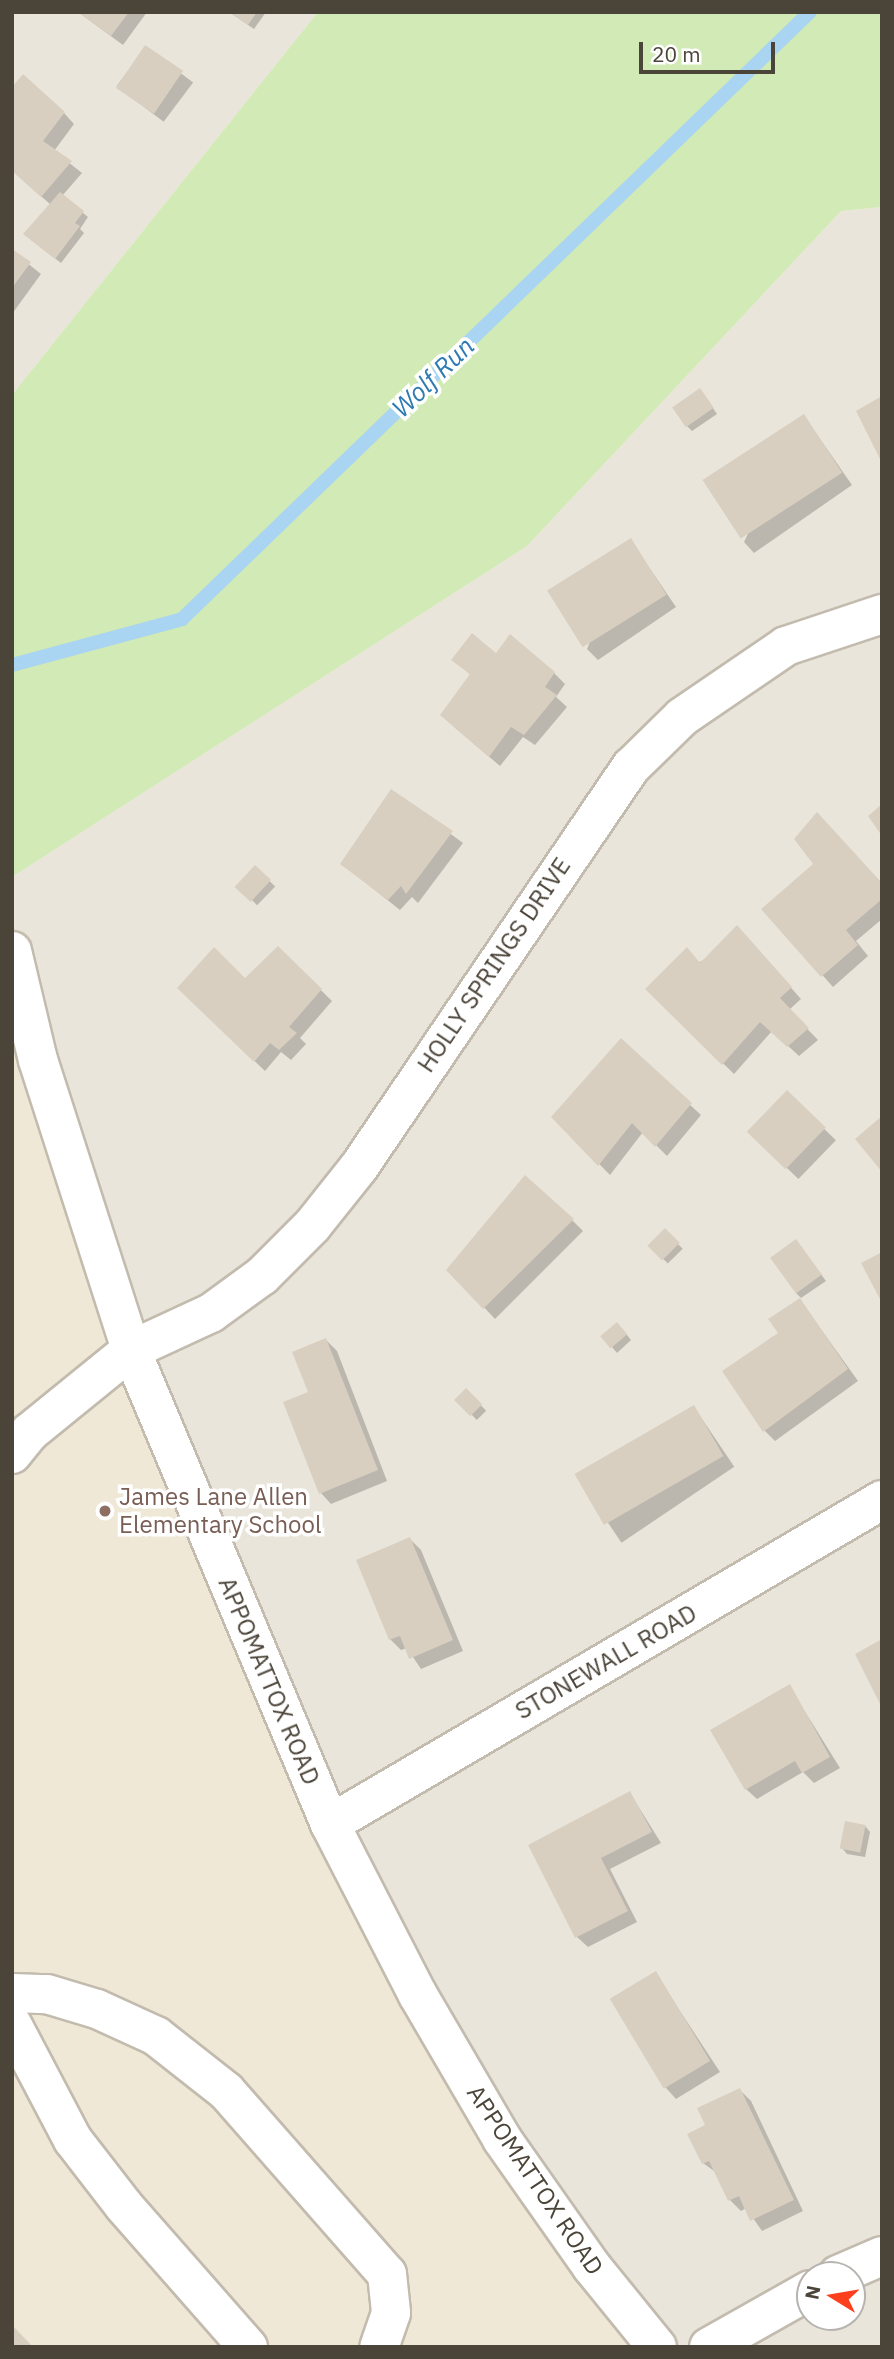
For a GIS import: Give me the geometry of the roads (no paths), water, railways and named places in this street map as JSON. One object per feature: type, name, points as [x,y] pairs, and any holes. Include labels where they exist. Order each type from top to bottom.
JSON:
[{"type":"street","name":"HOLLY SPRINGS DRIVE","points":[[12,1454],[30,1432],[131,1350],[211,1313],[262,1276],[312,1226],[359,1167],[631,766],[682,717],[786,646],[882,614]]},
{"type":"street","name":"APPOMATTOX ROAD","points":[[12,951],[38,1060],[131,1350],[330,1825],[418,1995],[502,2139],[592,2267],[657,2347]]},
{"type":"street","name":"STONEWALL ROAD","points":[[330,1825],[882,1500]]},
{"type":"street","points":[[12,1993],[47,1994],[97,2009],[156,2036],[226,2091],[387,2274],[391,2313],[379,2347]]},
{"type":"street","points":[[12,2024],[74,2140],[124,2206],[248,2347]]},
{"type":"street","points":[[709,2347],[796,2298]]},
{"type":"waterway","name":"Wolf Run","points":[[12,665],[182,619],[810,12]]},
{"type":"place","name":"James Lane Allen Elementary School","points":[[105,1511]]}]
